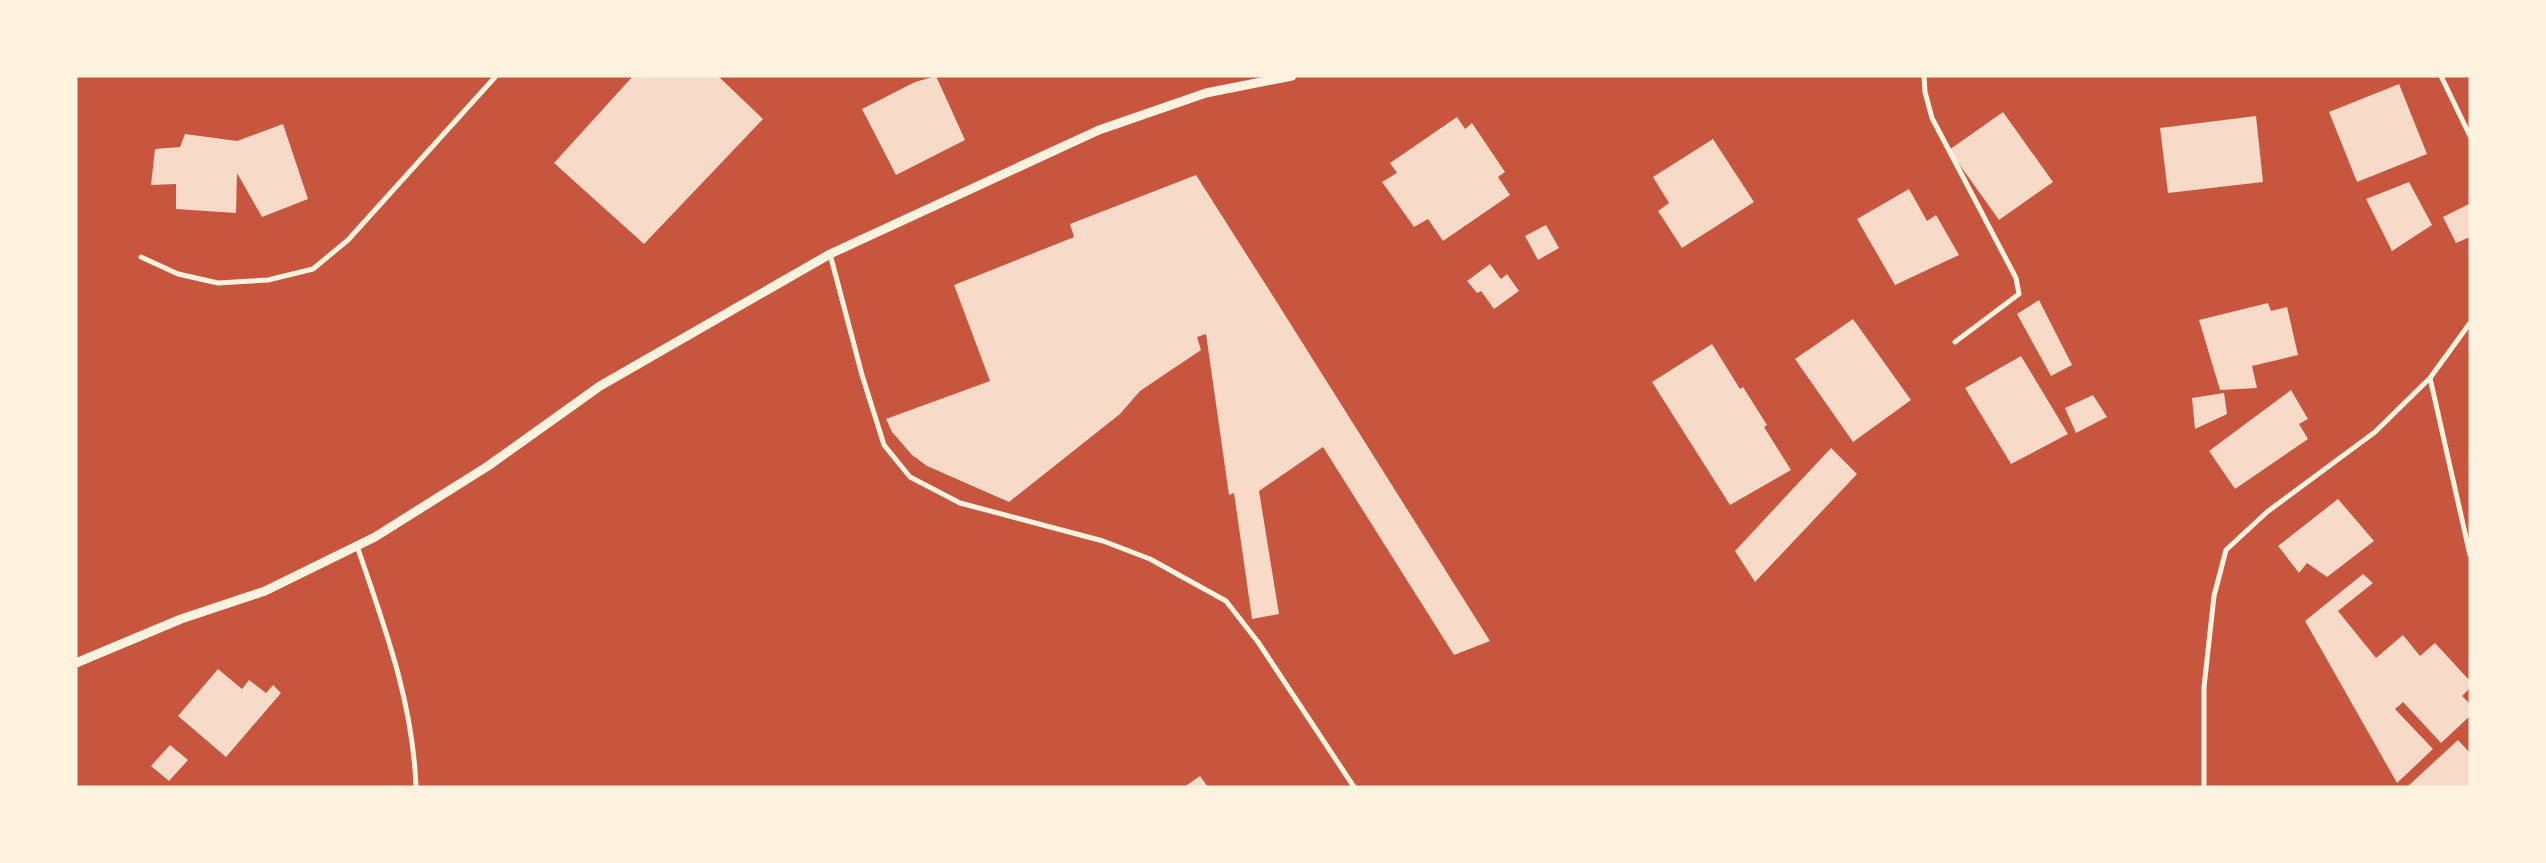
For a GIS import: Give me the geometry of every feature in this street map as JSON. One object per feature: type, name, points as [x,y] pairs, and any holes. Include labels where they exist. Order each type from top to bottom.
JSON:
[{"type":"street","points":[[141,256],[178,274],[218,283],[268,280],[313,269],[348,240],[496,76]]},
{"type":"street","points":[[76,663],[181,619],[265,591],[375,537],[488,466],[600,386],[830,254],[1099,130],[1206,93],[1292,76]]},
{"type":"street","points":[[1924,76],[1925,92],[1932,118],[2016,278],[2018,294],[1955,342]]},
{"type":"street","points":[[2441,76],[2470,136]]},
{"type":"street","points":[[830,254],[862,375],[884,445],[910,476],[960,503],[1103,541],[1150,560],[1226,600],[1258,642],[1354,787]]},
{"type":"street","points":[[2204,787],[2204,687],[2214,596],[2226,550],[2267,512],[2375,432],[2430,378],[2470,323]]},
{"type":"street","points":[[2430,378],[2470,555]]},
{"type":"street","points":[[357,546],[393,649],[410,722],[416,787]]},
{"type":"building","points":[[633,76],[718,76],[763,119],[644,244],[554,163]]},
{"type":"building","points":[[936,76],[965,140],[896,175],[862,109],[915,82]]},
{"type":"building","points":[[2399,84],[2427,154],[2357,182],[2329,112]]},
{"type":"building","points":[[2003,112],[2053,182],[1999,220],[1949,150]]},
{"type":"building","points":[[2256,116],[2263,182],[2168,193],[2160,128]]},
{"type":"building","points":[[1457,117],[1465,129],[1472,123],[1505,172],[1498,177],[1510,195],[1443,241],[1428,219],[1414,227],[1382,182],[1397,173],[1390,163]]},
{"type":"building","points":[[283,124],[308,199],[262,217],[237,173],[236,213],[176,209],[176,184],[151,185],[155,149],[180,147],[185,134],[237,141]]},
{"type":"building","points":[[1713,139],[1754,202],[1682,248],[1658,211],[1669,203],[1653,177]]},
{"type":"building","points":[[1196,175],[1490,641],[1454,655],[1323,447],[1259,491],[1279,614],[1252,619],[1234,493],[1229,495],[1206,334],[1197,337],[1201,350],[1140,391],[1120,414],[1009,502],[927,466],[912,455],[892,432],[886,419],[990,381],[954,285],[1074,237],[1070,224]]},
{"type":"building","points":[[2409,182],[2432,225],[2392,251],[2366,199]]},
{"type":"building","points":[[1909,189],[1927,221],[1936,215],[1959,255],[1895,285],[1857,219]]},
{"type":"building","points":[[2469,204],[2470,237],[2456,243],[2443,217]]},
{"type":"building","points":[[1546,225],[1559,248],[1538,260],[1525,236]]},
{"type":"building","points":[[1490,264],[1501,279],[1507,274],[1519,291],[1494,309],[1481,291],[1477,293],[1467,281]]},
{"type":"building","points":[[2039,300],[2072,365],[2051,376],[2017,314]]},
{"type":"building","points":[[2268,303],[2271,311],[2287,307],[2298,355],[2252,366],[2257,388],[2220,390],[2199,320]]},
{"type":"building","points":[[1853,319],[1911,400],[1853,442],[1795,359]]},
{"type":"building","points":[[1712,344],[1740,389],[1743,387],[1767,425],[1764,427],[1791,470],[1730,505],[1652,382]]},
{"type":"building","points":[[2021,356],[2068,434],[2011,464],[1965,388]]},
{"type":"building","points":[[2291,390],[2308,419],[2299,424],[2308,439],[2235,489],[2209,451]]},
{"type":"building","points":[[2224,393],[2227,414],[2195,429],[2192,398]]},
{"type":"building","points":[[2093,395],[2107,417],[2076,433],[2065,408]]},
{"type":"building","points":[[1831,448],[1857,474],[1755,582],[1735,551]]},
{"type":"building","points":[[2338,499],[2374,541],[2327,577],[2307,563],[2299,573],[2278,546]]},
{"type":"building","points":[[2363,574],[2373,583],[2338,611],[2376,658],[2403,635],[2420,656],[2435,643],[2470,681],[2470,688],[2462,696],[2470,704],[2470,716],[2441,743],[2403,702],[2395,709],[2433,749],[2397,783],[2305,621]]},
{"type":"building","points":[[218,669],[242,689],[249,680],[266,693],[273,685],[281,693],[226,757],[178,716]]},
{"type":"building","points":[[2458,740],[2470,753],[2470,787],[2407,787]]},
{"type":"building","points":[[170,745],[188,760],[169,781],[151,766]]},
{"type":"building","points":[[1200,776],[1208,787],[1184,787]]}]
